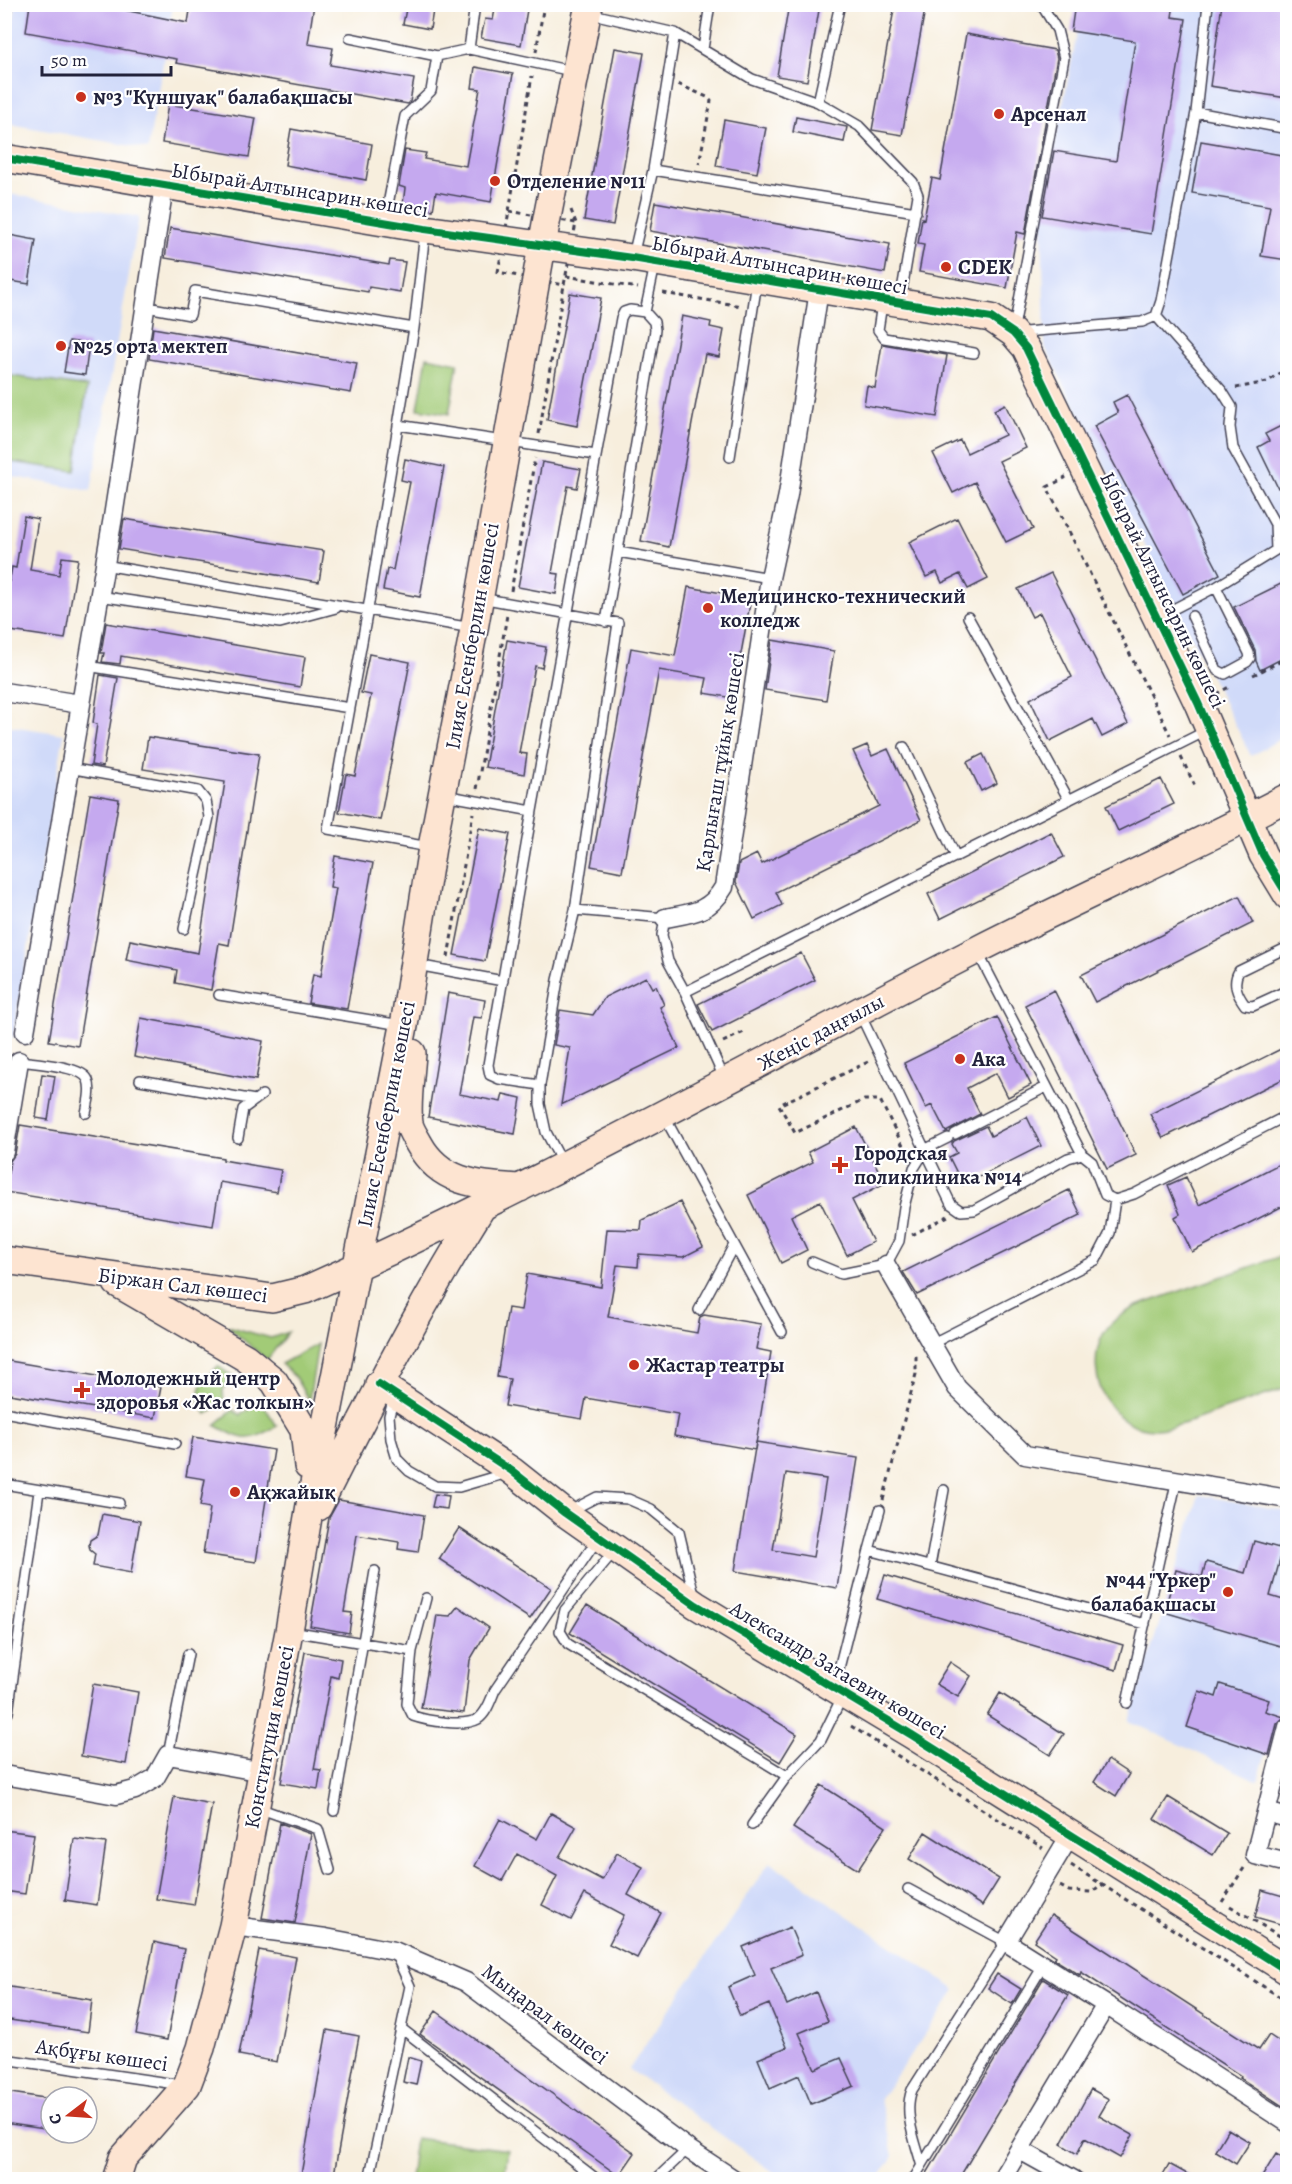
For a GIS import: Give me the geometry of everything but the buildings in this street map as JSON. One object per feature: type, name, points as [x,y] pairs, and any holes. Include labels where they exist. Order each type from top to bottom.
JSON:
[{"type":"main road","name":"Ілияс Есенберлин көшесі","points":[[356,1268],[404,1026],[432,847],[480,598],[542,246],[588,9]]},
{"type":"main road","name":"Ыбырай Алтынсарин көшесі","points":[[4,158],[384,223],[644,260],[991,318],[1013,333],[1026,348],[1209,729],[1263,855],[1287,896]]},
{"type":"main road","name":"Жеңіс даңғылы","points":[[356,1268],[664,1116],[977,950],[1247,819],[1287,797]]},
{"type":"main road","points":[[414,970],[409,1124],[426,1157],[442,1172],[481,1185],[521,1188]]},
{"type":"main road","points":[[305,1532],[387,1389],[427,1297],[482,1207]]},
{"type":"main road","name":"Біржан Сал көшесі","points":[[4,1260],[272,1298],[305,1290],[356,1268]]},
{"type":"main road","name":"Конституция көшесі","points":[[116,2180],[123,2158],[187,2085],[201,2048],[233,1926],[289,1631],[310,1499],[356,1268]]},
{"type":"main road","points":[[103,1275],[246,1358],[274,1381],[304,1430],[310,1499]]},
{"type":"main road","name":"Александр Затаевич көшесі","points":[[387,1389],[512,1471],[566,1513],[696,1605],[839,1690],[1287,1971]]},
{"type":"street","points":[[25,1032],[147,308],[164,186]]},
{"type":"street","name":"Қарлығаш тұйық көшесі","points":[[665,918],[701,910],[717,900],[724,887],[770,578],[788,495],[819,290]]},
{"type":"street","points":[[4,692],[80,705]]},
{"type":"street","points":[[4,1152],[19,1061]]},
{"type":"street","points":[[886,1265],[924,1348],[957,1388],[1025,1455],[1287,1498]]},
{"type":"street","points":[[1287,1727],[1256,1854],[1287,1863]]},
{"type":"street","points":[[4,1775],[116,1795],[135,1790],[155,1778],[168,1755],[263,1772]]},
{"type":"street","points":[[1266,1812],[1287,1818]]},
{"type":"street","points":[[1071,1834],[1006,1942],[1287,2124]]},
{"type":"street","name":"Мыңарал көшесі","points":[[233,1926],[326,1938],[394,1951],[466,1982],[688,2149],[735,2180]]},
{"type":"street","points":[[1001,2180],[1106,2005]]},
{"type":"street","points":[[1020,2150],[1074,2180]]},
{"type":"lane","points":[[4,17],[8,4]]},
{"type":"lane","points":[[469,49],[476,4]]},
{"type":"lane","points":[[703,50],[710,4]]},
{"type":"lane","points":[[818,102],[840,4]]},
{"type":"lane","points":[[1041,4],[1057,30],[1064,58],[1013,333],[1142,322],[1156,316],[1161,301],[1196,112],[1208,4]]},
{"type":"lane","points":[[588,9],[675,33],[752,79],[818,102],[860,126],[913,182],[918,195],[916,212],[891,303],[878,330],[884,338],[974,353]]},
{"type":"lane","points":[[645,312],[644,260],[653,170],[675,33]]},
{"type":"lane","points":[[350,38],[437,56],[469,49],[576,72]]},
{"type":"lane","points":[[384,223],[405,116],[431,91],[437,56]]},
{"type":"lane","points":[[1196,112],[1287,129]]},
{"type":"lane","points":[[653,170],[916,212]]},
{"type":"lane","points":[[425,229],[414,328],[368,609],[328,829],[432,847]]},
{"type":"lane","points":[[730,457],[757,279]]},
{"type":"lane","points":[[147,308],[190,315],[195,291],[414,328]]},
{"type":"lane","points":[[540,1085],[499,1079],[490,1075],[488,1065],[621,318],[624,312],[630,310],[645,312],[654,322],[655,330],[606,621]]},
{"type":"lane","points":[[1156,316],[1222,391],[1232,407],[1230,427],[1233,447],[1275,524],[1277,538],[1276,550],[1216,587],[1156,618]]},
{"type":"lane","points":[[398,425],[596,455]]},
{"type":"lane","points":[[618,552],[770,578]]},
{"type":"lane","points":[[104,565],[474,629]]},
{"type":"lane","points":[[1192,616],[1217,670],[1225,674],[1247,662],[1250,658],[1249,652],[1216,587]]},
{"type":"lane","points":[[99,596],[280,623],[340,607]]},
{"type":"lane","points":[[480,598],[618,623],[575,910],[558,980],[540,1085],[540,1104],[546,1132],[564,1166]]},
{"type":"lane","points":[[968,618],[1069,800]]},
{"type":"lane","points":[[87,666],[350,708]]},
{"type":"lane","points":[[685,992],[1209,729]]},
{"type":"lane","points":[[904,747],[956,857]]},
{"type":"lane","points":[[69,768],[198,791],[206,801],[209,817],[184,929]]},
{"type":"lane","points":[[442,795],[532,811]]},
{"type":"lane","points":[[575,910],[665,918],[662,935],[668,961],[685,992],[726,1082]]},
{"type":"lane","points":[[1287,947],[1239,971],[1235,977],[1239,997],[1245,1005],[1253,1006],[1287,990]]},
{"type":"lane","points":[[977,950],[1082,1154],[1092,1162],[1105,1195],[1115,1200],[1134,1194],[1287,1115]]},
{"type":"lane","points":[[414,970],[445,971],[503,981]]},
{"type":"lane","points":[[219,995],[404,1026]]},
{"type":"lane","points":[[859,1012],[951,1204],[962,1211],[974,1210],[1068,1158],[1082,1154]]},
{"type":"lane","points":[[19,1061],[66,1067],[86,1076],[90,1093],[86,1113]]},
{"type":"lane","points":[[140,1080],[259,1098],[243,1109],[238,1138]]},
{"type":"lane","points":[[812,1262],[841,1274],[886,1265],[900,1241],[904,1207],[914,1168],[926,1149],[1046,1087]]},
{"type":"lane","points":[[664,1116],[782,1332]]},
{"type":"lane","points":[[924,1348],[1096,1260],[1110,1233],[1115,1200]]},
{"type":"lane","points":[[699,1310],[734,1245]]},
{"type":"lane","points":[[387,1389],[388,1416],[397,1459],[409,1471],[435,1486],[459,1486],[512,1471]]},
{"type":"lane","points":[[4,1412],[175,1444]]},
{"type":"lane","points":[[1127,1703],[1177,1479]]},
{"type":"lane","points":[[4,1484],[119,1503]]},
{"type":"lane","points":[[930,1566],[944,1490]]},
{"type":"lane","points":[[8,1713],[39,1491]]},
{"type":"lane","points":[[566,1513],[597,1497],[628,1499],[651,1509],[668,1521],[679,1532],[696,1605]]},
{"type":"lane","points":[[753,1825],[787,1776],[820,1740],[839,1690],[869,1550],[880,1510]]},
{"type":"lane","points":[[426,1599],[412,1651],[407,1704],[412,1716],[427,1721],[468,1722],[485,1712],[501,1681],[608,1542]]},
{"type":"lane","points":[[608,1542],[565,1610],[560,1631],[568,1644],[787,1776]]},
{"type":"lane","points":[[869,1550],[1145,1624]]},
{"type":"lane","points":[[334,1812],[375,1572]]},
{"type":"lane","points":[[289,1631],[412,1651]]},
{"type":"lane","points":[[168,1755],[189,1654]]},
{"type":"lane","points":[[256,1807],[318,1828],[330,1870]]},
{"type":"lane","points":[[908,1889],[1006,1942],[912,2090],[907,2102],[921,2163]]},
{"type":"lane","points":[[369,2180],[410,1986],[394,1951]]},
{"type":"lane","points":[[913,2180],[921,2163],[1043,1966]]},
{"type":"lane","points":[[402,2029],[598,2180]]},
{"type":"lane","name":"Ақбұғы көшесі","points":[[11,2060],[187,2085]]},
{"type":"lane","points":[[655,2180],[688,2149]]},
{"type":"path","points":[[510,211],[544,4]]},
{"type":"path","points":[[668,80],[707,97],[711,101],[696,177]]},
{"type":"path","points":[[445,971],[564,285]]},
{"type":"path","points":[[1222,391],[1267,382],[1287,368]]},
{"type":"path","points":[[1060,468],[1065,478],[1047,487],[1195,786]]},
{"type":"path","points":[[711,1049],[746,1031]]},
{"type":"path","points":[[880,1056],[778,1105],[795,1133],[864,1100],[880,1100],[914,1168]]},
{"type":"path","points":[[900,1241],[948,1217],[951,1204]]},
{"type":"path","points":[[880,1510],[924,1348]]},
{"type":"path","points":[[1222,1902],[1237,1875],[1256,1854]]},
{"type":"path","points":[[1046,1878],[1069,1891],[1092,1892],[1102,1883],[1116,1862]]},
{"type":"shaded area","name":"№3 \"Күншуақ\" балабақшасы","points":[[16,5],[173,5],[148,149],[5,123],[5,71]]},
{"type":"shaded area","points":[[1083,5],[1287,5],[1287,735],[1251,756],[1045,347],[1042,216]]},
{"type":"shaded area","name":"№25 орта мектеп","points":[[4,193],[139,217],[91,491],[5,475]]},
{"type":"shaded area","points":[[4,725],[64,734],[13,1038],[4,1036]]},
{"type":"shaded area","name":"№44 \"Үркер\" балабақшасы","points":[[1199,1495],[1287,1511],[1287,1674],[1258,1781],[1129,1721]]},
{"type":"shaded area","points":[[770,1862],[956,1990],[880,2099],[893,2156],[878,2179],[783,2179],[629,2069]]},
{"type":"green space","points":[[427,357],[458,363],[449,414],[418,409]]},
{"type":"green space","points":[[5,375],[87,387],[75,471],[5,461]]},
{"type":"green space","points":[[1287,1254],[1287,1388],[1185,1423],[1156,1429],[1140,1427],[1126,1421],[1115,1411],[1106,1399],[1097,1370],[1097,1354],[1101,1339],[1111,1324],[1137,1306]]},
{"type":"green space","points":[[227,1326],[271,1338],[288,1332],[267,1360]]},
{"type":"green space","points":[[318,1344],[309,1401],[295,1377],[281,1364]]},
{"type":"green space","points":[[218,1366],[232,1376],[223,1390],[224,1403],[207,1414],[199,1403],[201,1384]]},
{"type":"green space","points":[[261,1401],[277,1426],[267,1432],[253,1438],[246,1438],[233,1435],[215,1425],[233,1410],[240,1415]]},
{"type":"green space","points":[[415,2138],[508,2150],[504,2179],[410,2179]]},
{"type":"cycle path","points":[[4,158],[425,229],[632,258],[991,318],[1013,333],[1026,348],[1198,703],[1263,855],[1288,896]]},
{"type":"cycle path","points":[[379,1384],[512,1471],[565,1513],[696,1605],[912,1735],[1288,1971]]},
{"type":"place","name":"№3 \"Күншуақ\" балабақшасы","points":[[81,97]]},
{"type":"place","name":"Арсенал","points":[[999,114]]},
{"type":"place","name":"Отделение №11","points":[[495,181]]},
{"type":"place","name":"CDEK","points":[[946,267]]},
{"type":"place","name":"№25 орта мектеп","points":[[61,346]]},
{"type":"place","name":"Медицинско-технический колледж","points":[[708,608]]},
{"type":"place","name":"Ака","points":[[960,1059]]},
{"type":"place","name":"Городская поликлиника №14","points":[[840,1165]]},
{"type":"place","name":"Жастар театры","points":[[634,1365]]},
{"type":"place","name":"Молодежный центр здоровья «Жас толкын»","points":[[82,1390]]},
{"type":"place","name":"Ақжайық","points":[[235,1492]]},
{"type":"place","name":"№44 \"Үркер\" балабақшасы","points":[[1228,1592]]}]
